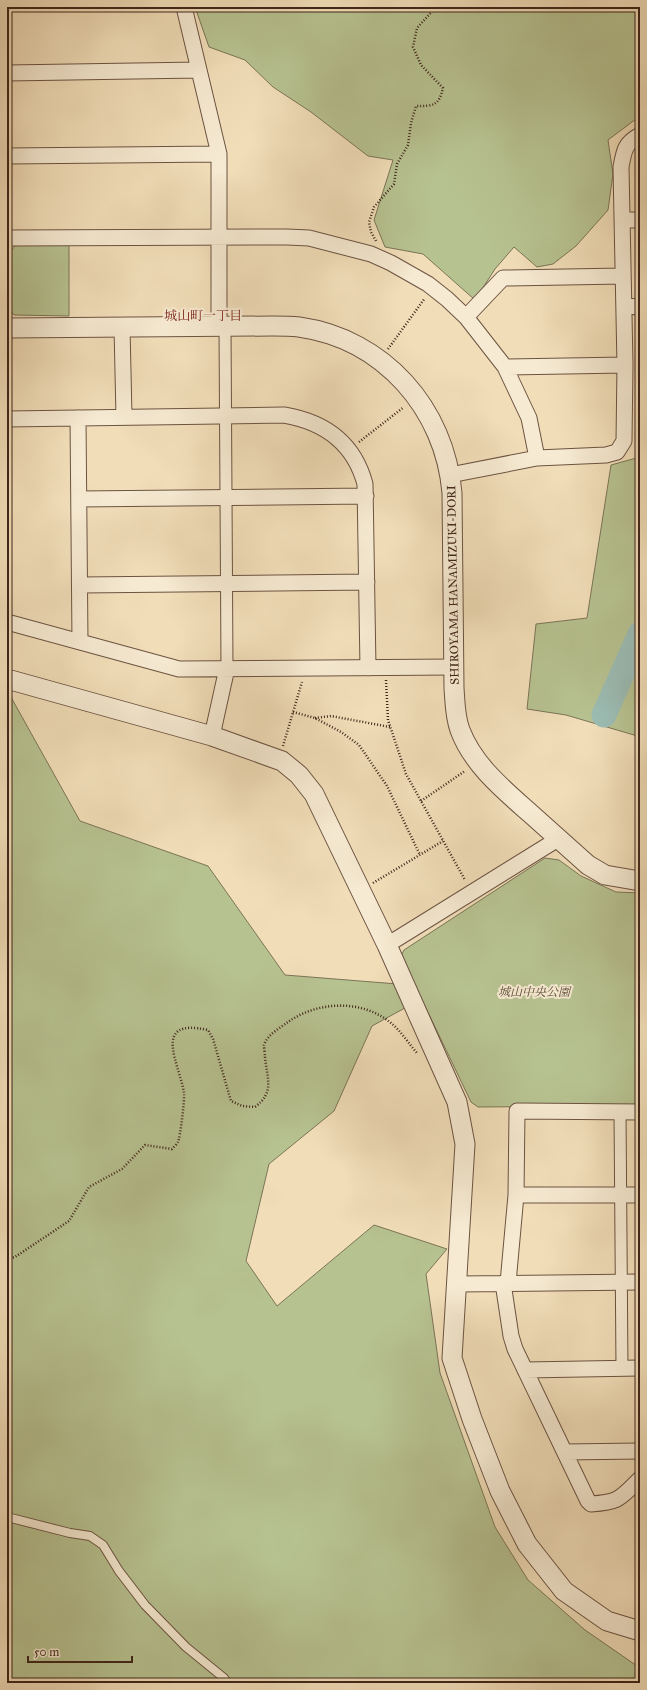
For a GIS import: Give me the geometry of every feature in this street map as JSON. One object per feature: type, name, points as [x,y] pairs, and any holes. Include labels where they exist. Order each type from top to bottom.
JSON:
[{"type":"street","points":[[184,7],[219,154],[219,237],[225,416],[227,668],[212,736]]},
{"type":"street","points":[[7,73],[199,70]]},
{"type":"street","points":[[450,475],[537,458],[606,455],[617,452],[624,441],[625,365],[621,167],[624,150],[631,140],[640,135]]},
{"type":"street","points":[[7,156],[219,154]]},
{"type":"street","points":[[622,220],[640,220]]},
{"type":"street","points":[[7,238],[309,238],[348,248],[380,259],[414,276],[432,288],[466,317],[505,368],[529,418],[537,458]]},
{"type":"street","points":[[466,317],[503,278],[623,276]]},
{"type":"street","points":[[624,306],[640,306]]},
{"type":"street","name":"SHIROYAMA HANAMIZUKI-DORI","points":[[7,328],[222,326],[299,327],[346,341],[366,351],[406,383],[417,397],[432,422],[442,444],[450,475],[452,493],[453,667],[456,709],[460,729],[467,745],[496,784],[588,865],[605,875],[640,881]]},
{"type":"street","points":[[122,327],[124,417]]},
{"type":"street","points":[[505,368],[625,365]]},
{"type":"street","points":[[7,419],[284,415],[312,422],[331,432],[348,450],[362,474],[366,496],[368,668]]},
{"type":"street","points":[[78,418],[80,642]]},
{"type":"street","points":[[79,499],[366,496]]},
{"type":"street","points":[[80,585],[367,582]]},
{"type":"street","points":[[7,622],[180,669],[453,667]]},
{"type":"street","points":[[7,679],[212,736],[278,760],[299,775],[314,794],[387,945],[457,1102],[465,1144],[452,1358],[472,1419],[500,1491],[527,1544],[564,1591],[607,1621],[640,1631]]},
{"type":"street","points":[[387,945],[558,839]]},
{"type":"street","points":[[640,1112],[517,1111],[516,1195],[506,1283],[511,1336],[525,1370],[588,1501],[591,1504],[618,1500],[640,1479]]},
{"type":"street","points":[[620,1112],[622,1368]]},
{"type":"street","points":[[516,1195],[640,1195]]},
{"type":"street","points":[[457,1284],[640,1282]]},
{"type":"street","points":[[525,1370],[640,1368]]},
{"type":"street","points":[[565,1452],[640,1451]]},
{"type":"lane","points":[[7,1517],[70,1533],[90,1536],[104,1545],[119,1571],[145,1605],[186,1648],[224,1678],[227,1683]]},
{"type":"path","points":[[380,259],[380,249],[371,232],[368,222],[374,207],[394,184],[397,164],[408,145],[411,123],[416,106],[432,106],[440,99],[443,88],[421,65],[413,47],[417,28],[436,7]]},
{"type":"path","points":[[380,361],[432,288]]},
{"type":"path","points":[[348,450],[417,397]]},
{"type":"path","points":[[278,760],[306,668]]},
{"type":"path","points":[[385,668],[388,720],[406,774],[472,892]]},
{"type":"path","points":[[293,712],[315,718],[341,732],[359,745],[387,786],[420,855]]},
{"type":"path","points":[[315,718],[331,716],[390,727]]},
{"type":"path","points":[[421,801],[479,762]]},
{"type":"path","points":[[361,891],[443,841]]},
{"type":"path","points":[[7,1259],[15,1257],[69,1221],[90,1187],[122,1169],[145,1145],[172,1149],[179,1141],[184,1094],[172,1049],[177,1033],[188,1027],[208,1030],[213,1039],[231,1101],[242,1106],[255,1106],[264,1100],[269,1092],[264,1045],[272,1033],[292,1019],[319,1008],[346,1005],[371,1011],[391,1023],[421,1058],[437,1057]]},
{"type":"green space","points":[[195,7],[640,7],[640,116],[608,140],[613,174],[608,210],[576,246],[553,264],[537,267],[514,247],[495,269],[475,300],[423,254],[385,247],[374,220],[393,160],[368,156],[311,112],[273,87],[245,60],[209,47]]},
{"type":"green space","points":[[16,245],[69,245],[69,316],[14,315],[8,308],[7,255]]},
{"type":"green space","points":[[640,457],[640,739],[634,735],[566,715],[527,709],[536,624],[587,618],[611,465]]},
{"type":"green space","points":[[7,690],[80,821],[208,866],[285,975],[410,985],[414,1003],[372,1026],[334,1111],[269,1164],[246,1261],[277,1306],[374,1225],[447,1249],[426,1274],[440,1373],[495,1527],[528,1580],[585,1630],[640,1668],[640,1683],[7,1683]]},
{"type":"green space","name":"城山中央公園","points":[[545,858],[559,860],[581,876],[616,892],[640,893],[640,1106],[478,1107],[471,1102],[401,956],[404,950]]},
{"type":"waterway","points":[[604,715],[640,634]]},
{"type":"district","name":"城山町一丁目","points":[[203,316]]}]
